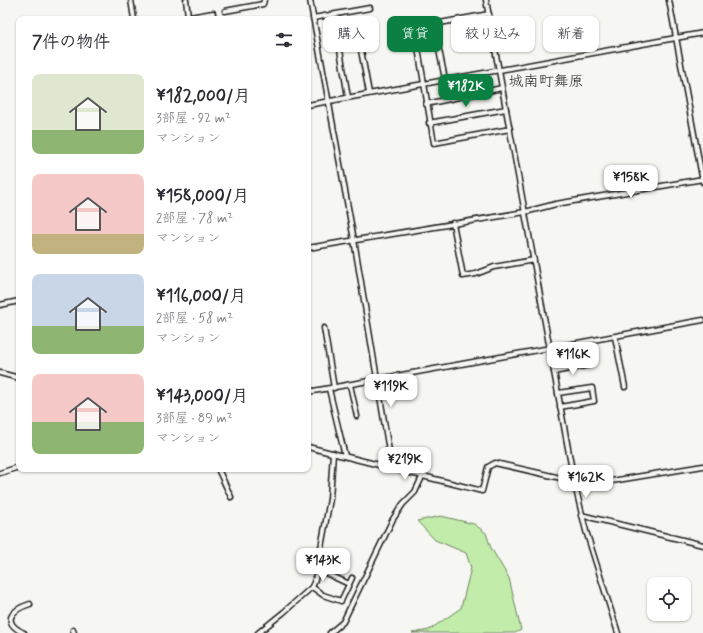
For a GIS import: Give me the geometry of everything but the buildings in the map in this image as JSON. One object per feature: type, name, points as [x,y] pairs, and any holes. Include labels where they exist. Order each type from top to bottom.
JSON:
[{"type":"street","points":[[131,0],[134,16]]},
{"type":"street","points":[[186,0],[188,16]]},
{"type":"street","points":[[225,11],[263,4],[264,0]]},
{"type":"street","points":[[310,0],[354,240],[392,469]]},
{"type":"street","points":[[486,0],[575,487],[581,515],[618,633]]},
{"type":"street","points":[[311,247],[525,212],[556,204],[703,180],[669,0]]},
{"type":"street","points":[[311,20],[370,8]]},
{"type":"street","points":[[199,16],[213,13]]},
{"type":"street","points":[[443,22],[489,14]]},
{"type":"street","points":[[311,104],[703,33]]},
{"type":"street","points":[[348,97],[338,38],[351,35],[358,34],[369,93]]},
{"type":"street","points":[[445,79],[438,45],[418,48],[429,123],[434,144],[510,129]]},
{"type":"street","points":[[426,104],[502,88]]},
{"type":"street","points":[[429,123],[506,109]]},
{"type":"street","points":[[453,223],[463,276],[476,274],[494,267],[534,260]]},
{"type":"street","points":[[0,305],[16,302]]},
{"type":"street","points":[[311,392],[703,320]]},
{"type":"street","points":[[324,328],[334,388]]},
{"type":"street","points":[[615,337],[624,387]]},
{"type":"street","points":[[554,372],[589,365],[585,342]]},
{"type":"street","points":[[0,374],[16,377]]},
{"type":"street","points":[[350,385],[357,416]]},
{"type":"street","points":[[558,393],[592,388],[594,401],[560,407]]},
{"type":"street","points":[[329,389],[345,456]]},
{"type":"street","points":[[311,448],[482,491],[488,467],[495,463],[574,481]]},
{"type":"street","points":[[258,633],[312,587],[317,569],[330,499],[333,453]]},
{"type":"street","points":[[575,487],[703,466]]},
{"type":"street","points":[[0,473],[16,468]]},
{"type":"street","points":[[219,472],[231,497]]},
{"type":"street","points":[[330,633],[343,622],[394,519],[403,504],[415,492],[422,477]]},
{"type":"street","points":[[581,515],[703,545]]},
{"type":"street","points":[[317,569],[349,584]]},
{"type":"street","points":[[312,587],[323,596],[341,601],[352,578]]},
{"type":"street","points":[[24,633],[15,629],[11,616],[18,608],[30,604]]},
{"type":"green space","points":[[441,516],[474,524],[486,533],[491,548],[509,578],[521,630],[515,633],[412,633],[429,630],[461,608],[471,568],[466,553],[435,540],[417,521]]},
{"type":"district","name":"城南町舞原","points":[[546,81]]}]
